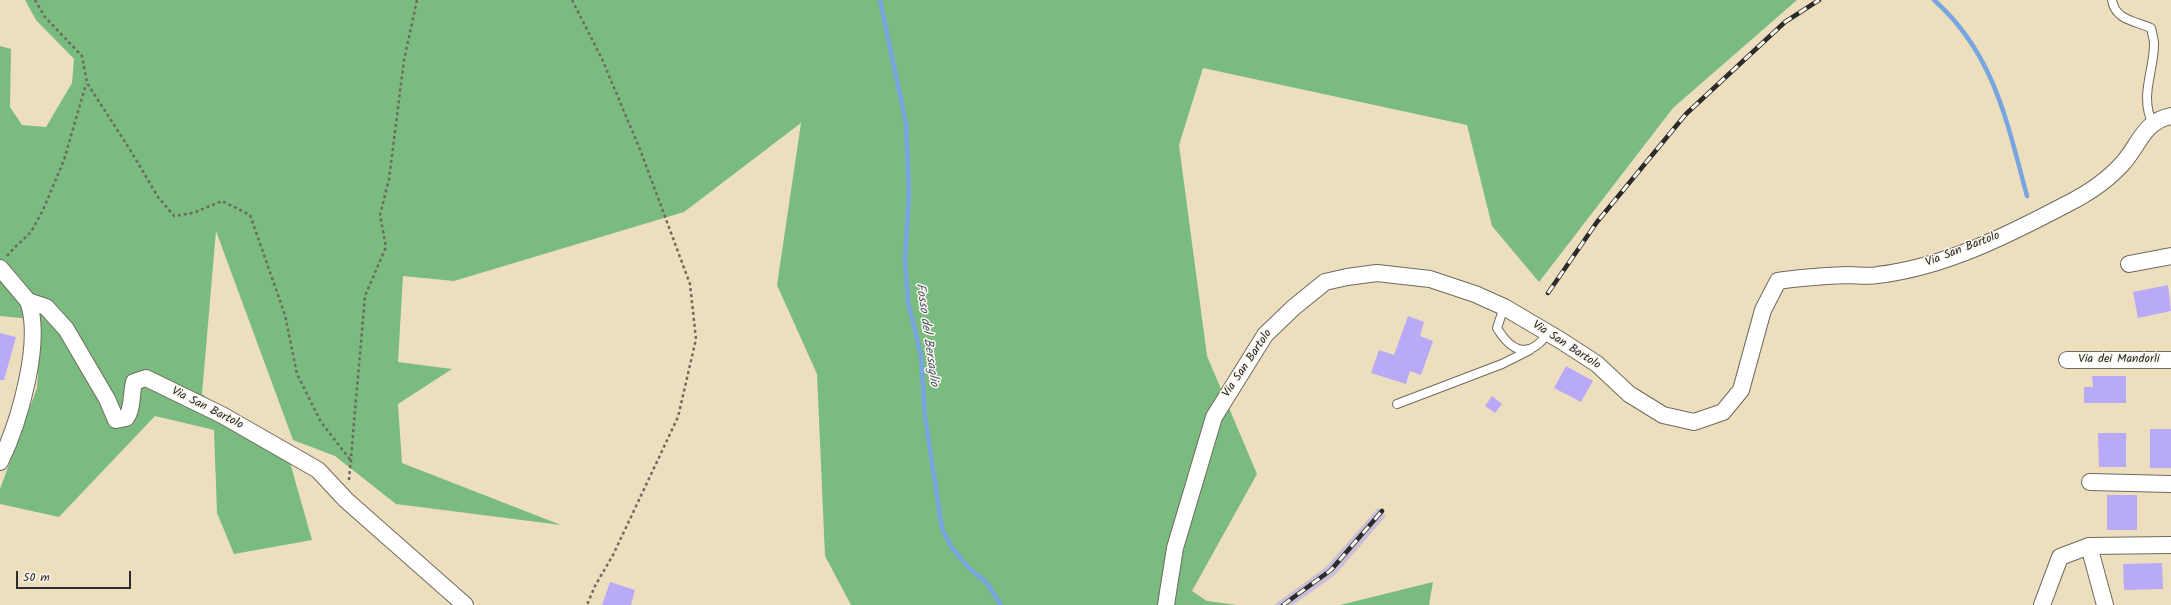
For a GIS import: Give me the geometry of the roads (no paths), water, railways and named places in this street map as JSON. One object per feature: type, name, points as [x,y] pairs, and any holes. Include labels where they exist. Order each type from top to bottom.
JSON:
[{"type":"street","points":[[2153,124],[2163,118],[2171,116]]},
{"type":"street","name":"Via San Bartolo","points":[[1166,605],[1175,548],[1214,417],[1265,335],[1293,308],[1325,282],[1347,277],[1377,274],[1430,279],[1476,294],[1504,307],[1597,364],[1629,394],[1663,414],[1694,422],[1723,412],[1741,390],[1764,310],[1778,281],[1807,276],[1876,276],[1927,265],[2012,232],[2098,187],[2124,162],[2147,127],[2153,124]]},
{"type":"street","points":[[2129,264],[2171,256]]},
{"type":"street","points":[[0,462],[17,417],[33,342],[32,313],[28,301],[2,270]]},
{"type":"street","name":"Via San Bartolo","points":[[28,301],[46,307],[66,329],[107,399],[116,420],[126,418],[131,412],[131,396],[134,382],[146,378],[222,415],[318,470],[346,500],[464,605]]},
{"type":"street","name":"Via dei Mandorli","points":[[2067,360],[2171,360]]},
{"type":"street","points":[[2090,482],[2171,484]]},
{"type":"street","points":[[2042,605],[2060,557],[2089,546],[2171,546]]},
{"type":"street","points":[[2089,546],[2104,605]]},
{"type":"lane","points":[[2112,0],[2113,8],[2119,16],[2151,28],[2154,44],[2146,101],[2148,114],[2153,124]]},
{"type":"lane","points":[[1504,307],[1497,328],[1501,335],[1506,341],[1516,348],[1530,350]]},
{"type":"lane","points":[[1397,404],[1502,364],[1540,345],[1548,333]]},
{"type":"waterway","name":"Fosso del Bersaglio","points":[[880,0],[906,123],[909,194],[905,260],[908,302],[921,356],[925,416],[942,529],[952,548],[969,568],[987,583],[1001,605]]},
{"type":"waterway","points":[[1934,0],[1954,21],[1971,43],[1985,66],[2005,115],[2027,196]]},
{"type":"railway","points":[[1548,293],[1597,222],[1686,114],[1785,22],[1819,0]]},
{"type":"railway","points":[[1283,605],[1331,570],[1382,511]]}]
